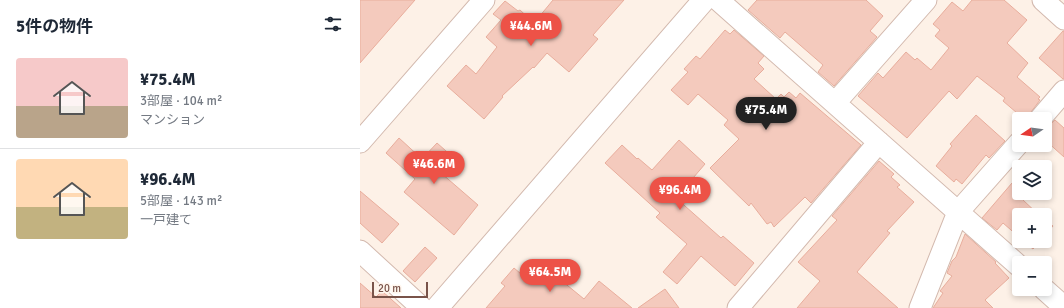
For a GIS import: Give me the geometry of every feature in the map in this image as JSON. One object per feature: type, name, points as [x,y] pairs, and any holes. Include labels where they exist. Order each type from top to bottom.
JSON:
[{"type":"street","points":[[360,142],[484,0]]},
{"type":"street","points":[[437,308],[704,0]]},
{"type":"street","points":[[718,0],[1012,260]]},
{"type":"street","points":[[835,103],[926,0]]},
{"type":"street","points":[[1043,0],[1064,19]]},
{"type":"street","points":[[1046,112],[1064,91]]},
{"type":"street","points":[[738,308],[879,142]]},
{"type":"street","points":[[920,308],[958,212],[1012,151]]},
{"type":"street","points":[[360,251],[422,308]]},
{"type":"street","points":[[1052,296],[1064,306]]},
{"type":"building","points":[[360,0],[415,0],[360,63]]},
{"type":"building","points":[[553,0],[624,0],[593,35],[598,39],[569,72],[547,53],[534,68],[533,67],[502,96],[503,97],[484,119],[447,86],[466,65],[476,74],[497,47],[486,37],[501,20],[493,14],[505,1],[518,11],[520,10],[534,23]]},
{"type":"building","points":[[757,0],[866,0],[883,16],[870,31],[877,37],[834,86],[818,72],[823,65],[785,32],[780,38],[748,10]]},
{"type":"building","points":[[972,0],[1004,0],[1027,20],[1007,43],[1028,63],[1017,77],[1040,97],[1038,99],[1040,100],[1031,112],[1016,112],[1003,101],[1005,98],[977,76],[957,99],[949,91],[907,138],[858,96],[878,73],[883,78],[906,52],[915,60],[917,58],[931,70],[949,48],[935,36],[940,30],[933,24],[952,2],[963,11]]},
{"type":"building","points":[[725,30],[730,34],[734,30],[764,56],[758,63],[764,69],[754,79],[776,99],[781,94],[784,97],[789,92],[796,98],[800,93],[861,145],[811,203],[805,197],[774,227],[771,222],[767,224],[751,203],[749,206],[710,168],[739,139],[724,125],[728,120],[698,94],[688,105],[671,90],[688,72],[684,69],[696,56],[700,59]]},
{"type":"building","points":[[1064,31],[1064,79],[1039,58]]},
{"type":"building","points":[[976,115],[1005,141],[989,158],[986,155],[962,184],[956,179],[954,182],[936,166],[952,146],[950,144]]},
{"type":"building","points":[[1055,120],[1064,128],[1064,157],[1052,146],[1052,123]]},
{"type":"building","points":[[399,138],[422,159],[437,143],[454,158],[441,173],[478,205],[454,235],[404,192],[415,179],[386,153]]},
{"type":"building","points":[[679,140],[705,164],[676,198],[721,238],[723,236],[754,263],[735,286],[701,256],[677,284],[663,272],[687,244],[656,217],[660,213],[605,163],[622,145],[652,170]]},
{"type":"building","points":[[879,161],[894,174],[891,177],[900,185],[897,187],[914,202],[887,231],[890,233],[857,272],[898,308],[797,308],[820,281],[798,262],[837,220],[832,216]]},
{"type":"building","points":[[1012,183],[1012,200],[1023,200],[1032,208],[1012,208],[1012,231],[1003,223],[997,230],[982,218]]},
{"type":"building","points":[[360,191],[399,224],[382,243],[360,223]]},
{"type":"building","points":[[965,234],[996,262],[995,263],[1009,278],[985,300],[993,308],[933,308],[943,293],[940,291],[952,276],[947,273],[952,261],[956,257]]},
{"type":"building","points":[[425,247],[437,258],[415,282],[403,271]]},
{"type":"building","points":[[540,263],[584,299],[599,281],[632,308],[486,308],[505,286],[501,283],[514,268],[527,279]]},
{"type":"building","points":[[360,283],[376,297],[382,291],[401,308],[360,308]]},
{"type":"building","points":[[665,289],[679,308],[638,308]]}]
